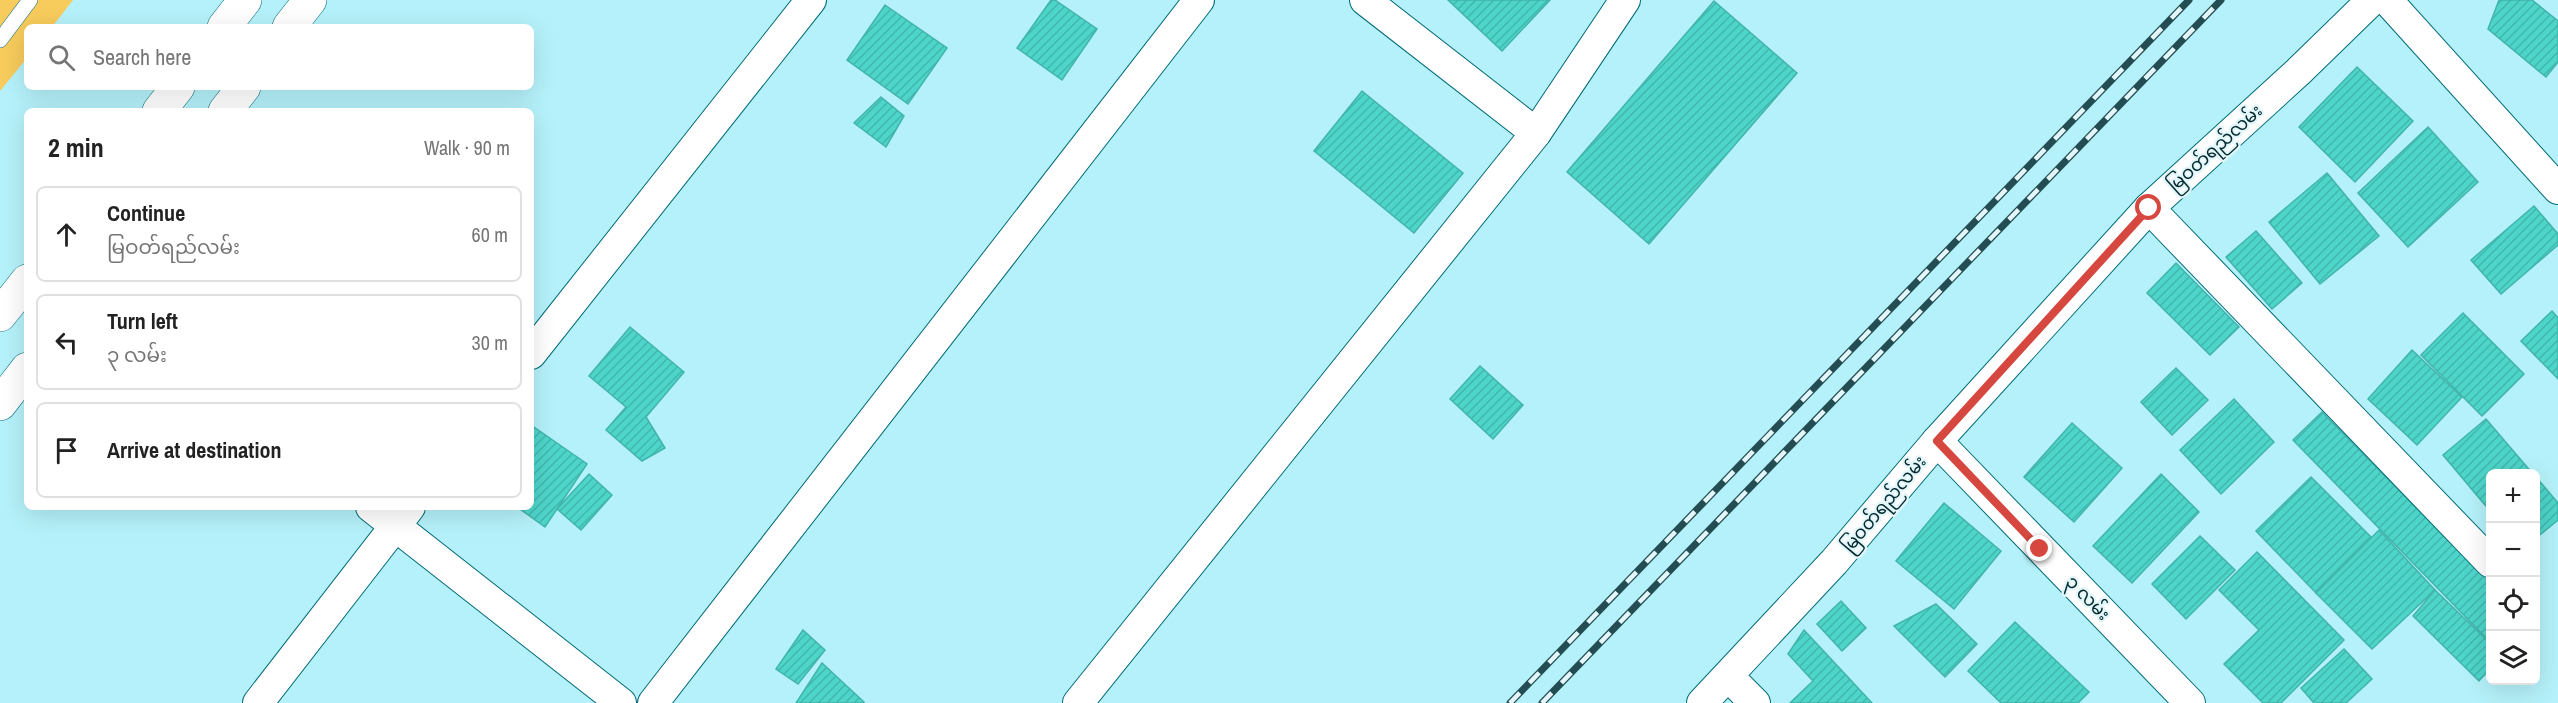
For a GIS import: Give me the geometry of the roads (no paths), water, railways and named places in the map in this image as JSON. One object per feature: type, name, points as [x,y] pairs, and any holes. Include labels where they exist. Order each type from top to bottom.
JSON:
[{"type":"main road","points":[[226,24],[245,0]]},
{"type":"main road","points":[[292,24],[310,0]]},
{"type":"main road","points":[[161,108],[176,90]]},
{"type":"main road","points":[[227,108],[242,90]]},
{"type":"main road","points":[[0,315],[24,285]]},
{"type":"main road","points":[[0,404],[24,373]]},
{"type":"street","points":[[534,350],[811,0]]},
{"type":"street","points":[[653,703],[1199,0]]},
{"type":"street","points":[[1365,0],[1536,133]]},
{"type":"street","points":[[1078,703],[1536,133],[1625,0]]},
{"type":"street","name":"မြဝတ်ရည်လမ်း","points":[[1702,703],[1834,562],[1937,441],[2149,208],[2298,72],[2372,0]]},
{"type":"street","points":[[2387,0],[2558,189]]},
{"type":"street","points":[[2149,208],[2486,558]]},
{"type":"street","name":"၃ လမ်း","points":[[1937,441],[2190,703]]},
{"type":"street","points":[[381,510],[402,516],[621,703]]},
{"type":"street","points":[[258,703],[402,516]]},
{"type":"street","points":[[1728,676],[1755,703]]},
{"type":"lane","points":[[0,40],[30,0]]},
{"type":"railway","points":[[1510,703],[2189,0]]},
{"type":"railway","points":[[1542,703],[2221,0]]}]
